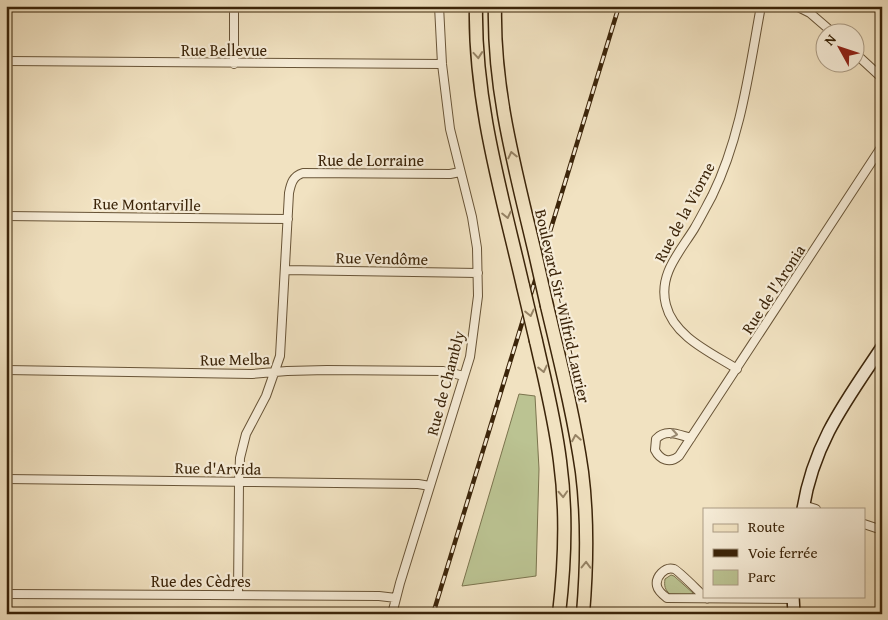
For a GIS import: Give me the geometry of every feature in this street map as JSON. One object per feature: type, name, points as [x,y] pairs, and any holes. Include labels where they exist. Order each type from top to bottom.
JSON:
[{"type":"main road","points":[[476,6],[482,93],[494,157],[554,421],[562,479],[564,548],[559,614]]},
{"type":"main road","name":"Boulevard Sir-Wilfrid-Laurier","points":[[495,6],[497,58],[502,104],[511,153],[572,417],[582,473],[587,552],[583,614]]},
{"type":"street","points":[[234,6],[234,64]]},
{"type":"street","name":"Rue de Chambly","points":[[392,614],[464,376],[474,335],[478,272],[474,226],[450,129],[442,64],[439,6]]},
{"type":"street","name":"Rue de la Viorne","points":[[737,369],[689,338],[677,327],[667,308],[664,286],[670,266],[695,228],[712,194],[732,145],[743,105],[761,6]]},
{"type":"street","points":[[796,6],[810,13],[820,22]]},
{"type":"street","name":"Rue Bellevue","points":[[6,61],[442,64]]},
{"type":"street","points":[[866,63],[882,78]]},
{"type":"street","name":"Rue de l'Aronia","points":[[691,438],[670,432],[664,433],[656,439],[655,450],[663,459],[674,460],[679,456],[879,158],[882,146]]},
{"type":"street","name":"Rue de Lorraine","points":[[238,595],[240,458],[246,434],[262,403],[280,356],[290,185],[294,178],[301,174],[450,174],[460,172]]},
{"type":"street","name":"Rue Montarville","points":[[6,216],[288,219]]},
{"type":"street","name":"Rue Vendôme","points":[[285,270],[478,272]]},
{"type":"street","points":[[803,507],[812,469],[824,437],[882,347]]},
{"type":"street","name":"Rue Melba","points":[[6,370],[252,374],[327,370],[442,371],[464,376]]},
{"type":"street","name":"Rue d'Arvida","points":[[6,479],[418,484],[430,486]]},
{"type":"street","points":[[866,525],[882,530]]},
{"type":"street","points":[[703,595],[676,570],[668,569],[658,577],[658,588],[667,598],[793,598],[794,614]]},
{"type":"street","name":"Rue des Cèdres","points":[[6,594],[378,596],[396,598]]},
{"type":"green space","points":[[519,394],[535,396],[539,469],[536,576],[462,586]]},
{"type":"green space","points":[[671,575],[693,593],[692,595],[670,594],[665,588],[665,579]]},
{"type":"railway","points":[[433,614],[619,6]]}]
